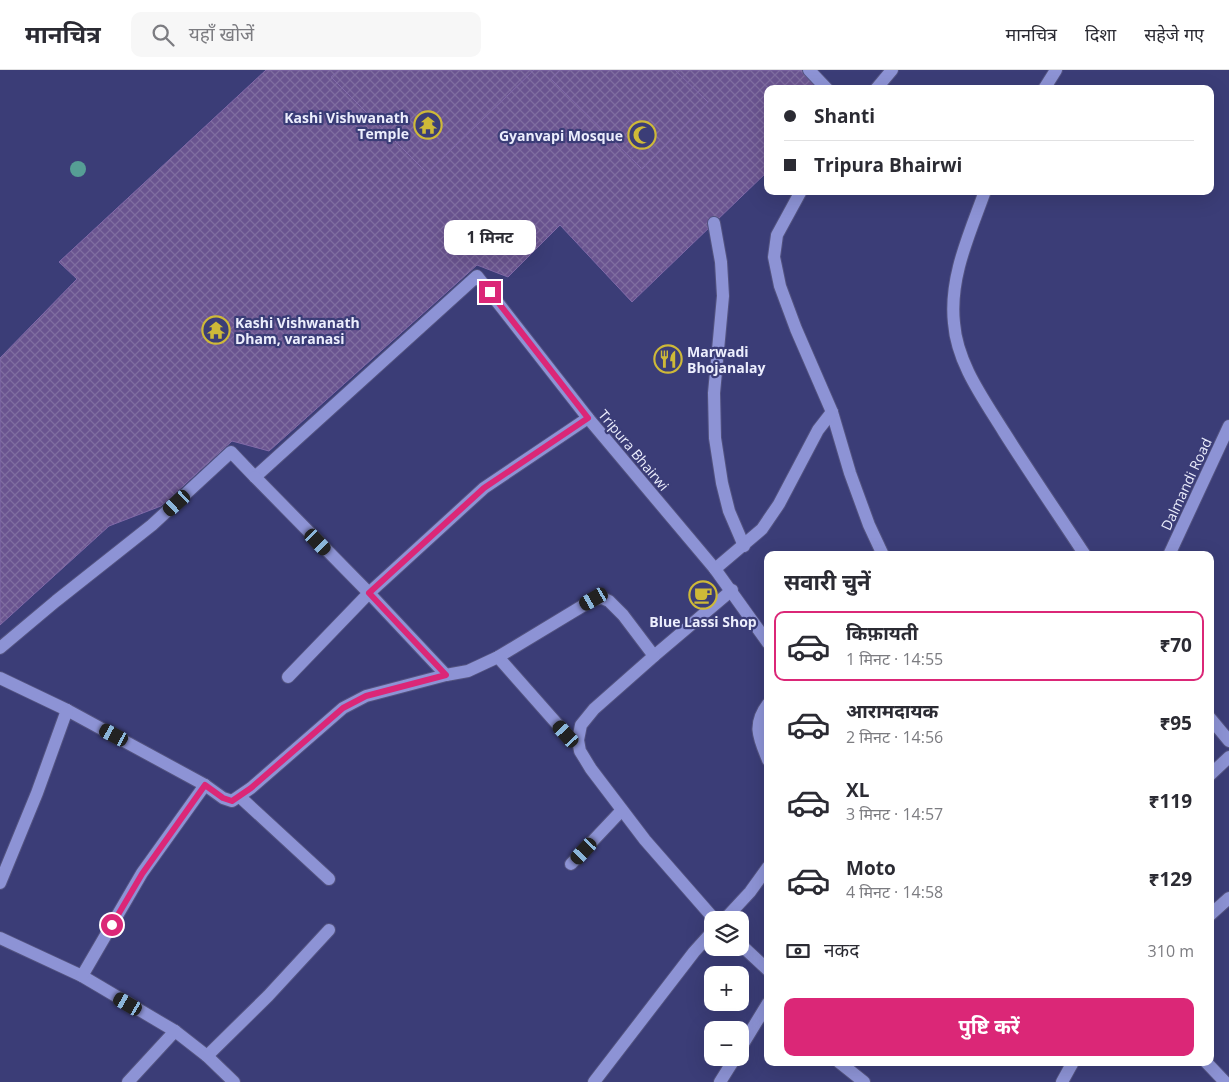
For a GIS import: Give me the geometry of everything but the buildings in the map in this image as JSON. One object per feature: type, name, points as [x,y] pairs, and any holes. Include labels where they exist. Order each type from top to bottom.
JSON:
[{"type":"street","points":[[809,70],[824,85]]},
{"type":"street","points":[[879,85],[892,70]]},
{"type":"street","points":[[1047,85],[1056,70]]},
{"type":"street","points":[[799,195],[777,235],[774,257],[780,286],[796,329],[832,412],[850,473],[869,525],[881,551]]},
{"type":"street","points":[[984,195],[963,253],[955,286],[954,322],[960,356],[982,396],[1026,467],[1082,551]]},
{"type":"street","points":[[714,223],[721,262],[723,296],[714,394],[715,438],[722,483],[729,511],[744,546]]},
{"type":"street","name":"Tripura Bhairwi","points":[[255,477],[477,276],[588,418],[732,590],[764,637]]},
{"type":"street","points":[[715,569],[762,529],[779,504],[818,430],[832,412]]},
{"type":"street","points":[[288,677],[369,593],[484,488],[588,418]]},
{"type":"street","name":"Dalmandi Road","points":[[1171,551],[1229,426]]},
{"type":"street","points":[[0,648],[152,525],[231,452],[446,675]]},
{"type":"street","points":[[707,911],[645,840],[591,769],[580,751],[578,740],[582,726],[594,709],[732,590]]},
{"type":"street","points":[[0,678],[67,710],[205,785],[223,798],[232,801],[240,797],[343,708],[366,696],[468,671],[498,657],[594,599],[602,598],[609,601],[623,615],[654,656]]},
{"type":"street","points":[[498,657],[566,734]]},
{"type":"street","points":[[0,883],[38,793],[67,710]]},
{"type":"street","points":[[764,710],[760,715],[758,729],[758,738],[764,751]]},
{"type":"street","points":[[1214,723],[1229,741]]},
{"type":"street","points":[[1214,771],[1229,758]]},
{"type":"street","points":[[82,976],[142,874],[205,785]]},
{"type":"street","points":[[240,797],[329,879]]},
{"type":"street","points":[[571,864],[622,810]]},
{"type":"street","points":[[732,911],[750,892],[764,873]]},
{"type":"street","points":[[1214,911],[1229,898]]},
{"type":"street","points":[[207,1056],[268,996],[328,930]]},
{"type":"street","points":[[0,938],[82,976],[175,1031],[207,1056],[234,1082]]},
{"type":"street","points":[[594,1082],[704,941]]},
{"type":"street","points":[[749,952],[764,966]]},
{"type":"street","points":[[749,1034],[764,1010]]},
{"type":"street","points":[[128,1082],[175,1031]]},
{"type":"street","points":[[720,1082],[730,1066]]},
{"type":"street","points":[[844,1066],[864,1082]]},
{"type":"street","points":[[1062,1082],[1071,1066]]},
{"type":"street","points":[[1210,1066],[1224,1082]]},
{"type":"place","name":"Kashi Vishwanath Temple","points":[[428,125]]},
{"type":"place","name":"Gyanvapi Mosque","points":[[642,135]]},
{"type":"place","name":"Kashi Vishwanath Dham, varanasi","points":[[216,330]]},
{"type":"place","name":"Marwadi Bhojanalay","points":[[668,359]]},
{"type":"place","name":"Blue Lassi Shop","points":[[703,595]]},
{"type":"route","points":[[112,925],[142,874],[205,785],[223,798],[232,801],[251,788],[343,708],[366,696],[446,675],[369,593],[484,488],[588,418],[490,292]]}]
